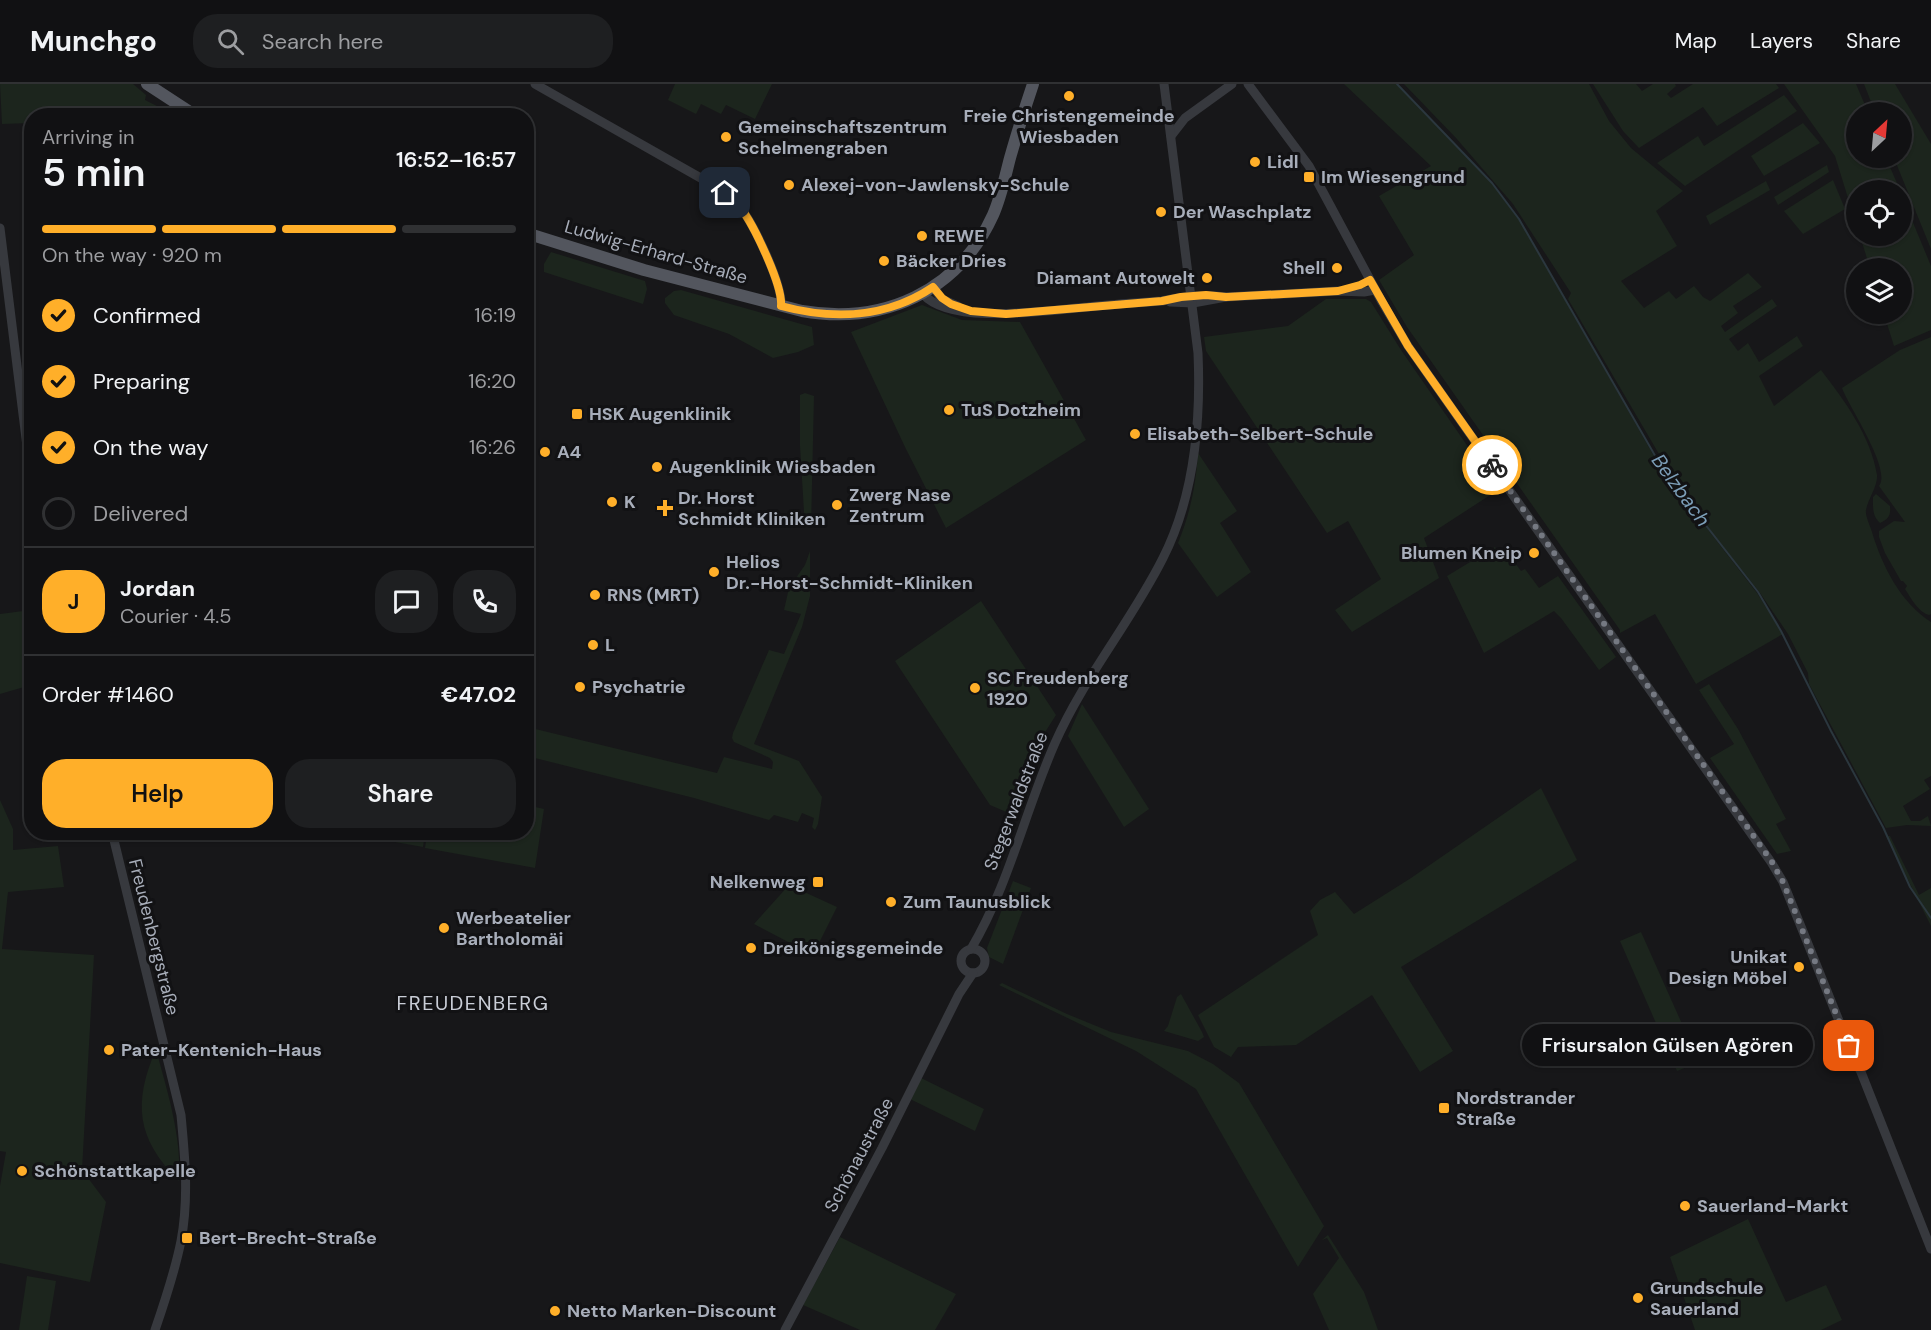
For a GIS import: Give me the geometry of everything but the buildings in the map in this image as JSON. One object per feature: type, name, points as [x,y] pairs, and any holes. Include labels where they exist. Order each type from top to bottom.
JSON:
[{"type":"main road","points":[[147,84],[184,108]]},
{"type":"main road","name":"Ludwig-Erhard-Straße","points":[[534,236],[644,270],[819,314],[847,315],[888,308],[928,290],[968,255],[980,239],[993,214],[1034,84]]},
{"type":"street","points":[[535,84],[725,193],[745,213],[764,253],[773,276],[776,304]]},
{"type":"street","name":"Stegerwaldstraße","points":[[976,950],[985,957],[985,964],[981,971],[968,971],[961,963],[962,956],[976,950],[1062,727],[1163,559],[1182,512],[1192,465],[1200,381],[1193,300],[1164,84]]},
{"type":"street","points":[[1248,84],[1309,166],[1375,290],[1408,346],[1772,862],[1783,882],[1854,1058],[1858,1074],[1864,1081],[1931,1250]]},
{"type":"street","points":[[1171,136],[1191,114],[1228,85]]},
{"type":"street","points":[[1167,105],[1175,112],[1191,114]]},
{"type":"street","points":[[0,228],[24,422]]},
{"type":"street","points":[[1338,291],[1370,280]]},
{"type":"street","points":[[928,290],[931,302],[938,305],[955,310],[1006,314],[1193,300],[1209,295],[1226,297],[1375,290]]},
{"type":"street","name":"Freudenbergstraße","points":[[114,840],[181,1115],[184,1146],[186,1190],[181,1239],[171,1283],[155,1330]]},
{"type":"street","name":"Schönaustraße","points":[[785,1330],[882,1148],[959,994],[968,971]]},
{"type":"shaded area","points":[[0,84],[133,84],[146,95],[145,100],[161,108],[24,108],[24,123],[2,124]]},
{"type":"shaded area","points":[[675,84],[772,84],[755,119],[726,105],[721,114],[701,104],[696,114],[668,100]]},
{"type":"shaded area","points":[[1344,84],[1397,84],[1492,183],[1519,219],[1662,470],[1757,593],[1783,634],[1696,684],[1655,614],[1620,633],[1407,327],[1379,280],[1414,255],[1379,196],[1431,166]]},
{"type":"shaded area","points":[[1404,84],[1589,84],[1609,121],[1631,148],[1683,191],[1656,211],[1677,246],[1621,281],[1644,308],[1669,291],[1676,299],[1694,286],[1703,297],[1710,301],[1748,273],[1762,287],[1733,306],[1738,313],[1721,326],[1725,332],[1772,299],[1777,306],[1729,339],[1738,351],[1748,343],[1759,362],[1797,336],[1803,346],[1759,376],[1774,406],[1821,370],[1839,394],[1863,433],[1874,461],[1877,479],[1866,512],[1881,558],[1902,594],[1920,614],[1931,622],[1931,776],[1924,780],[1930,789],[1903,806],[1911,821],[1920,821],[1928,816],[1931,826],[1907,825],[1886,828],[1809,684],[1808,673],[1788,634],[1760,593],[1713,534],[1666,466],[1568,299],[1571,293],[1513,204],[1456,138]]},
{"type":"shaded area","points":[[1593,84],[1636,84],[1642,91],[1653,84],[1675,84],[1676,86],[1667,94],[1671,98],[1693,84],[1776,84],[1779,88],[1717,126],[1703,107],[1639,148],[1623,131]]},
{"type":"shaded area","points":[[1784,84],[1856,84],[1864,102],[1846,102],[1846,168],[1890,168],[1896,180],[1846,180],[1846,192],[1835,156]]},
{"type":"shaded area","points":[[1864,84],[1895,84],[1906,102],[1871,102]]},
{"type":"shaded area","points":[[1784,95],[1797,111],[1685,186],[1657,163],[1698,136],[1704,146]]},
{"type":"shaded area","points":[[1912,112],[1931,144],[1931,249],[1912,202],[1912,180],[1903,180],[1898,168],[1912,168]]},
{"type":"shaded area","points":[[1803,123],[1820,143],[1764,176],[1751,156]]},
{"type":"shaded area","points":[[1827,165],[1829,172],[1778,205],[1774,197]]},
{"type":"shaded area","points":[[1833,180],[1845,209],[1803,234],[1784,211]]},
{"type":"shaded area","points":[[1766,181],[1770,190],[1710,225],[1706,216]]},
{"type":"shaded area","points":[[1912,220],[1931,266],[1931,330],[1894,346],[1887,324],[1912,324],[1912,258],[1867,258],[1863,246],[1912,246]]},
{"type":"shaded area","points":[[551,252],[645,281],[647,289],[643,304],[544,272],[544,264]]},
{"type":"shaded area","points":[[681,290],[812,327],[814,345],[798,352],[773,358],[729,334],[674,315],[665,303],[665,298],[674,291]]},
{"type":"shaded area","points":[[1326,299],[1366,299],[1371,302],[1401,350],[1498,490],[1424,538],[1439,578],[1352,632],[1335,610],[1381,579],[1348,521],[1327,533],[1206,351],[1204,337],[1288,326]]},
{"type":"shaded area","points":[[922,305],[962,320],[1020,322],[1086,440],[946,528],[851,332]]},
{"type":"shaded area","points":[[1931,337],[1931,614],[1929,615],[1921,611],[1912,600],[1905,589],[1907,586],[1901,581],[1885,553],[1879,531],[1894,521],[1905,522],[1879,486],[1880,467],[1875,453],[1842,388],[1900,350]]},
{"type":"shaded area","points":[[805,393],[814,396],[811,528],[805,528],[800,446],[800,395]]},
{"type":"shaded area","points":[[1198,453],[1237,511],[1220,523],[1251,572],[1217,597],[1178,543],[1192,499]]},
{"type":"shaded area","points":[[1876,494],[1890,506],[1888,517],[1880,523],[1873,511],[1873,497]]},
{"type":"shaded area","points":[[1495,547],[1502,559],[1509,555],[1521,571],[1525,569],[1539,588],[1558,576],[1616,657],[1599,670],[1554,611],[1484,653],[1447,576]]},
{"type":"shaded area","points":[[810,551],[810,596],[802,627],[754,744],[799,761],[822,797],[815,830],[812,827],[814,818],[802,813],[798,822],[774,815],[769,820],[694,798],[534,758],[534,729],[717,773],[724,757],[772,769],[773,762],[770,758],[734,742],[732,738],[769,650],[784,654],[801,614],[784,610],[789,588],[805,565]]},
{"type":"shaded area","name":"SC Freudenberg 1920","points":[[981,601],[1056,715],[1042,737],[1025,782],[1024,785],[1031,787],[1018,817],[990,805],[895,661]]},
{"type":"shaded area","points":[[24,611],[24,687],[0,694],[0,614]]},
{"type":"shaded area","points":[[1709,684],[1738,729],[1786,819],[1776,824],[1791,851],[1777,854],[1710,758],[1734,744],[1699,690]]},
{"type":"shaded area","points":[[1082,704],[1149,809],[1124,827],[1068,736]]},
{"type":"shaded area","points":[[1541,788],[1577,860],[1401,967],[1453,1051],[1420,1072],[1372,995],[1296,1045],[1238,1047],[1231,1057],[1214,1047],[1198,1015],[1318,935],[1310,911],[1320,900],[1335,892],[1354,914],[1411,878]]},
{"type":"shaded area","points":[[0,800],[13,829],[13,850],[58,846],[64,887],[8,892],[2,949],[94,955],[82,1170],[106,1202],[90,1282],[0,1263],[0,1186],[6,1152],[0,1151]]},
{"type":"shaded area","points":[[534,807],[544,809],[535,868],[425,848],[426,840],[534,840]]},
{"type":"shaded area","points":[[1886,836],[1890,836],[1919,895],[1931,888],[1931,926]]},
{"type":"shaded area","points":[[384,840],[424,840],[423,847]]},
{"type":"shaded area","points":[[1013,881],[1031,888],[1003,964],[989,957],[987,948]]},
{"type":"shaded area","points":[[789,885],[837,907],[813,955],[754,924]]},
{"type":"shaded area","points":[[1641,932],[1699,1062],[1677,1071],[1620,941]]},
{"type":"shaded area","points":[[1002,983],[1111,1032],[1188,1051],[1213,1064],[1239,1083],[1324,1226],[1298,1267],[1196,1089],[1136,1051],[999,985]]},
{"type":"shaded area","points":[[1181,994],[1204,1037],[1198,1041],[1164,1031],[1168,1026],[1177,997]]},
{"type":"shaded area","points":[[156,1049],[176,1131],[179,1181],[154,1150],[143,1119],[144,1086]]},
{"type":"shaded area","points":[[921,1078],[984,1109],[975,1131],[910,1099]]},
{"type":"shaded area","points":[[1748,1219],[1786,1302],[1826,1285],[1842,1320],[1821,1330],[1695,1330],[1670,1257]]},
{"type":"shaded area","points":[[1328,1235],[1364,1292],[1378,1330],[1329,1330],[1313,1294],[1339,1258],[1327,1238],[1322,1240]]},
{"type":"shaded area","points":[[840,1237],[956,1294],[935,1330],[860,1330],[803,1305]]},
{"type":"shaded area","points":[[27,1276],[56,1281],[48,1330],[19,1330]]},
{"type":"waterway","name":"Belzbach","points":[[1397,84],[1492,183],[1519,219],[1665,473],[1758,592],[1781,631],[1831,731],[1883,827],[1910,887],[1931,918]]},
{"type":"way so far","points":[[1492,465],[1772,862],[1783,882],[1849,1046]]},
{"type":"place","name":"Freie Christengemeinde Wiesbaden","points":[[1069,96]]},
{"type":"place","name":"Gemeinschaftszentrum Schelmengraben","points":[[726,137]]},
{"type":"place","name":"Lidl","points":[[1255,162]]},
{"type":"place","name":"Im Wiesengrund","points":[[1309,177]]},
{"type":"place","name":"Alexej-von-Jawlensky-Schule","points":[[789,185]]},
{"type":"place","name":"Der Waschplatz","points":[[1161,212]]},
{"type":"place","name":"REWE","points":[[922,236]]},
{"type":"place","name":"Bäcker Dries","points":[[884,261]]},
{"type":"place","name":"Shell","points":[[1337,268]]},
{"type":"place","name":"Diamant Autowelt","points":[[1207,278]]},
{"type":"place","name":"TuS Dotzheim","points":[[949,410]]},
{"type":"place","name":"HSK Augenklinik","points":[[577,414]]},
{"type":"place","name":"Elisabeth-Selbert-Schule","points":[[1135,434]]},
{"type":"place","name":"A4","points":[[545,452]]},
{"type":"place","name":"Augenklinik Wiesbaden","points":[[657,467]]},
{"type":"place","name":"K","points":[[612,502]]},
{"type":"place","name":"Zwerg Nase Zentrum","points":[[837,505]]},
{"type":"place","name":"Dr. Horst Schmidt Kliniken","points":[[665,508]]},
{"type":"place","name":"Blumen Kneip","points":[[1534,553]]},
{"type":"place","name":"Helios Dr.-Horst-Schmidt-Kliniken","points":[[714,572]]},
{"type":"place","name":"RNS (MRT)","points":[[595,595]]},
{"type":"place","name":"L","points":[[593,645]]},
{"type":"place","name":"Psychatrie","points":[[580,687]]},
{"type":"place","name":"SC Freudenberg 1920","points":[[975,688]]},
{"type":"place","name":"Nelkenweg","points":[[818,882]]},
{"type":"place","name":"Zum Taunusblick","points":[[891,902]]},
{"type":"place","name":"Werbeatelier Bartholomäi","points":[[444,928]]},
{"type":"place","name":"Dreikönigsgemeinde","points":[[751,948]]},
{"type":"place","name":"Unikat Design Möbel","points":[[1799,967]]},
{"type":"place","name":"Frisursalon Gülsen Agören","points":[[1849,1046]]},
{"type":"place","name":"Pater-Kentenich-Haus","points":[[109,1050]]},
{"type":"place","name":"Nordstrander Straße","points":[[1444,1108]]},
{"type":"place","name":"Schönstattkapelle","points":[[22,1171]]},
{"type":"place","name":"Sauerland-Markt","points":[[1685,1206]]},
{"type":"place","name":"Bert-Brecht-Straße","points":[[187,1238]]},
{"type":"place","name":"Grundschule Sauerland","points":[[1638,1298]]},
{"type":"place","name":"Netto Marken-Discount","points":[[555,1311]]},
{"type":"district","name":"FREUDENBERG","points":[[473,1003]]},
{"type":"route","points":[[725,193],[734,200],[750,222],[779,289],[781,306],[819,314],[847,315],[888,308],[923,294],[933,287],[942,298],[951,304],[971,311],[1006,314],[1162,301],[1206,295],[1226,297],[1338,291],[1370,280],[1408,346],[1492,465]]}]
